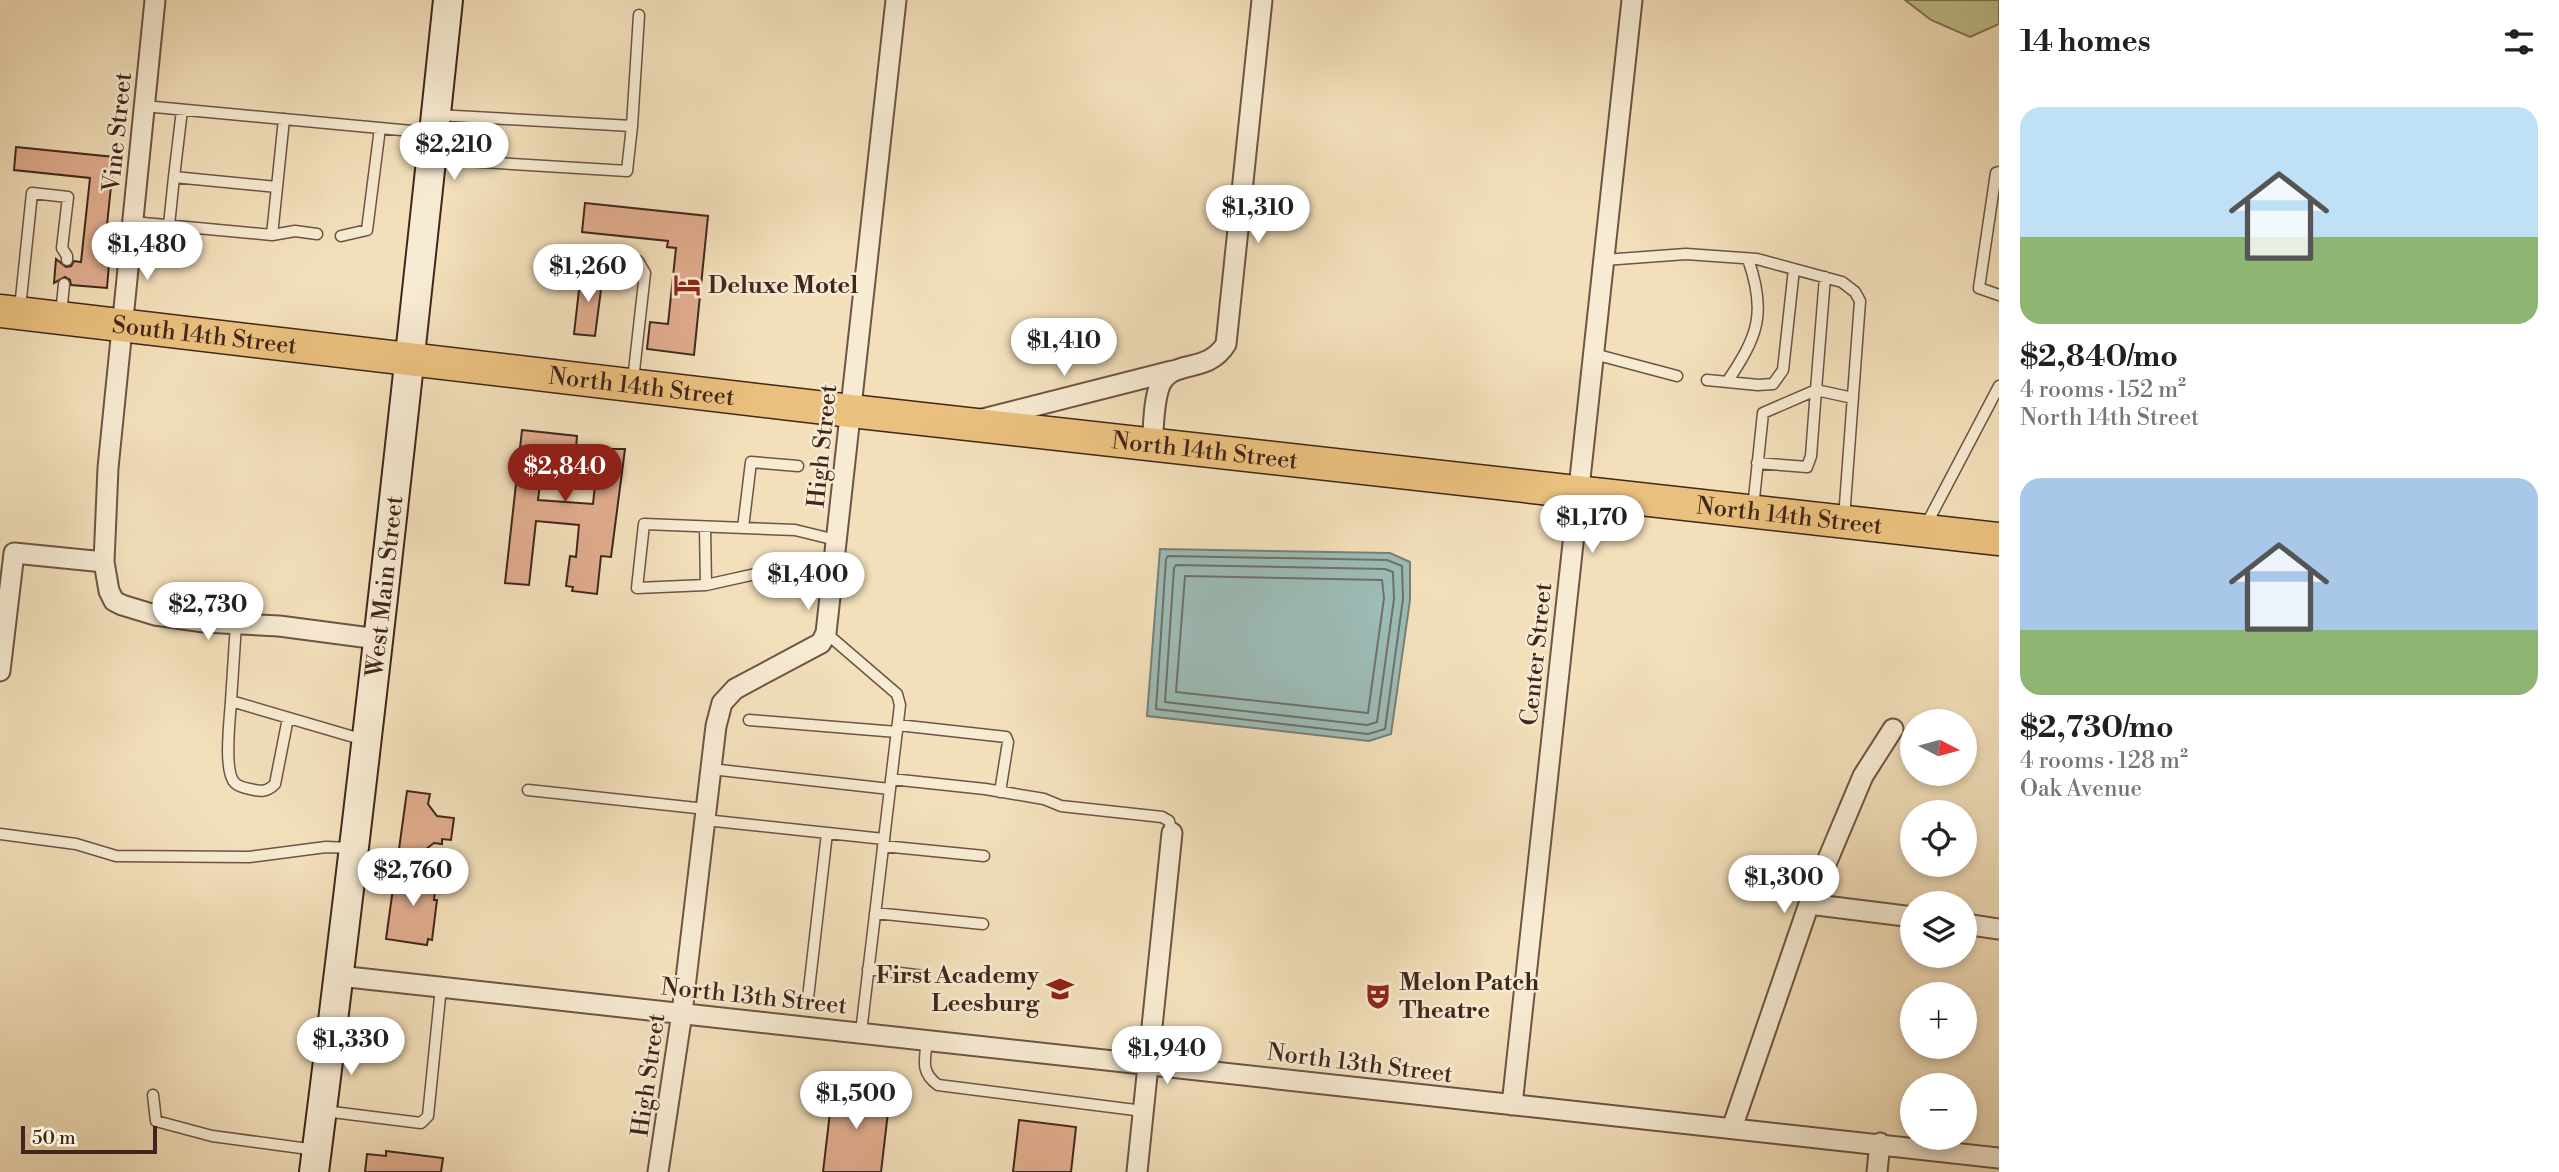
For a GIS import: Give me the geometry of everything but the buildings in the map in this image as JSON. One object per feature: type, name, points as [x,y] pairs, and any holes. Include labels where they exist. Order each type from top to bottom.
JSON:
[{"type":"highway","name":"South 14th Street","points":[[10,312],[411,359]]},
{"type":"highway","name":"North 14th Street","points":[[411,359],[850,411],[1999,539]]},
{"type":"main road","name":"West Main Street","points":[[315,1161],[355,848],[411,359],[448,0]]},
{"type":"street","name":"Vine Street","points":[[155,0],[108,468],[104,562],[109,591],[114,601],[122,606],[155,615],[204,622],[279,626],[378,639]]},
{"type":"street","name":"High Street","points":[[659,1172],[682,1013],[710,769],[722,703],[735,689],[821,643],[826,633],[895,0]]},
{"type":"street","points":[[965,423],[1207,363],[1221,353],[1226,344],[1262,0]]},
{"type":"street","name":"Center Street","points":[[1512,1105],[1632,0]]},
{"type":"street","points":[[1152,445],[1161,384],[1172,371]]},
{"type":"street","points":[[0,671],[14,553],[104,562]]},
{"type":"street","points":[[1732,1128],[1809,904],[1863,776],[1894,729]]},
{"type":"street","points":[[1137,1172],[1172,833]]},
{"type":"street","points":[[1809,904],[1900,915]]},
{"type":"street","points":[[1977,926],[1999,929]]},
{"type":"street","name":"North 13th Street","points":[[339,976],[1999,1157]]},
{"type":"street","points":[[1877,1172],[1880,1143]]},
{"type":"lane","points":[[145,106],[434,135],[627,171],[639,15]]},
{"type":"lane","points":[[169,225],[182,110]]},
{"type":"lane","points":[[272,234],[284,119]]},
{"type":"lane","points":[[434,135],[632,126]]},
{"type":"lane","points":[[341,236],[367,230],[380,128]]},
{"type":"lane","points":[[1999,172],[1996,173],[1979,288],[1999,295]]},
{"type":"lane","points":[[174,177],[277,187]]},
{"type":"lane","points":[[10,312],[32,193],[68,197],[62,248],[67,260]]},
{"type":"lane","points":[[133,222],[272,234],[295,231],[317,234]]},
{"type":"lane","points":[[1604,260],[1686,254],[1748,259],[1842,282],[1855,292],[1860,301],[1844,522]]},
{"type":"lane","points":[[589,256],[638,261],[645,273],[632,385]]},
{"type":"lane","points":[[1727,382],[1744,357],[1756,325],[1757,285],[1748,259]]},
{"type":"lane","points":[[1707,380],[1773,384],[1783,370],[1794,269]]},
{"type":"lane","points":[[1757,463],[1807,467],[1811,456],[1825,277]]},
{"type":"lane","points":[[60,319],[64,284]]},
{"type":"lane","points":[[1594,354],[1677,376]]},
{"type":"lane","points":[[1923,530],[1999,386]]},
{"type":"lane","points":[[1753,512],[1763,412],[1816,390],[1853,398]]},
{"type":"lane","points":[[743,528],[751,462],[799,466]]},
{"type":"lane","points":[[832,580],[792,566],[706,584],[637,588],[644,524],[795,530],[836,540]]},
{"type":"lane","points":[[705,527],[706,584]]},
{"type":"lane","points":[[236,624],[228,770],[233,782],[259,792],[269,790],[275,784],[288,718]]},
{"type":"lane","points":[[826,633],[897,694],[900,705],[861,1032]]},
{"type":"lane","points":[[230,701],[366,740]]},
{"type":"lane","points":[[749,720],[1006,737],[1008,742],[1000,792]]},
{"type":"lane","points":[[710,769],[1000,792],[1044,799],[1060,806],[1162,817],[1169,821],[1172,833]]},
{"type":"lane","points":[[528,790],[984,856]]},
{"type":"lane","points":[[808,998],[827,833]]},
{"type":"lane","points":[[0,834],[76,844],[116,856],[249,857],[326,847],[355,848]]},
{"type":"lane","points":[[875,913],[983,924]]},
{"type":"lane","points":[[868,969],[924,975]]},
{"type":"lane","points":[[322,1111],[421,1123],[428,1116],[441,987]]},
{"type":"lane","points":[[927,1039],[924,1066],[928,1078],[938,1085],[1143,1111]]},
{"type":"lane","points":[[153,1095],[156,1121],[315,1161]]},
{"type":"green space","points":[[1905,0],[1999,0],[1999,24],[1970,37],[1931,20]]},
{"type":"water","points":[[1160,549],[1390,553],[1410,562],[1410,600],[1391,734],[1369,741],[1147,716]]},
{"type":"place","name":"Deluxe Motel","points":[[687,285]]},
{"type":"place","name":"First Academy Leesburg","points":[[1060,989]]},
{"type":"place","name":"Melon Patch Theatre","points":[[1378,996]]}]
